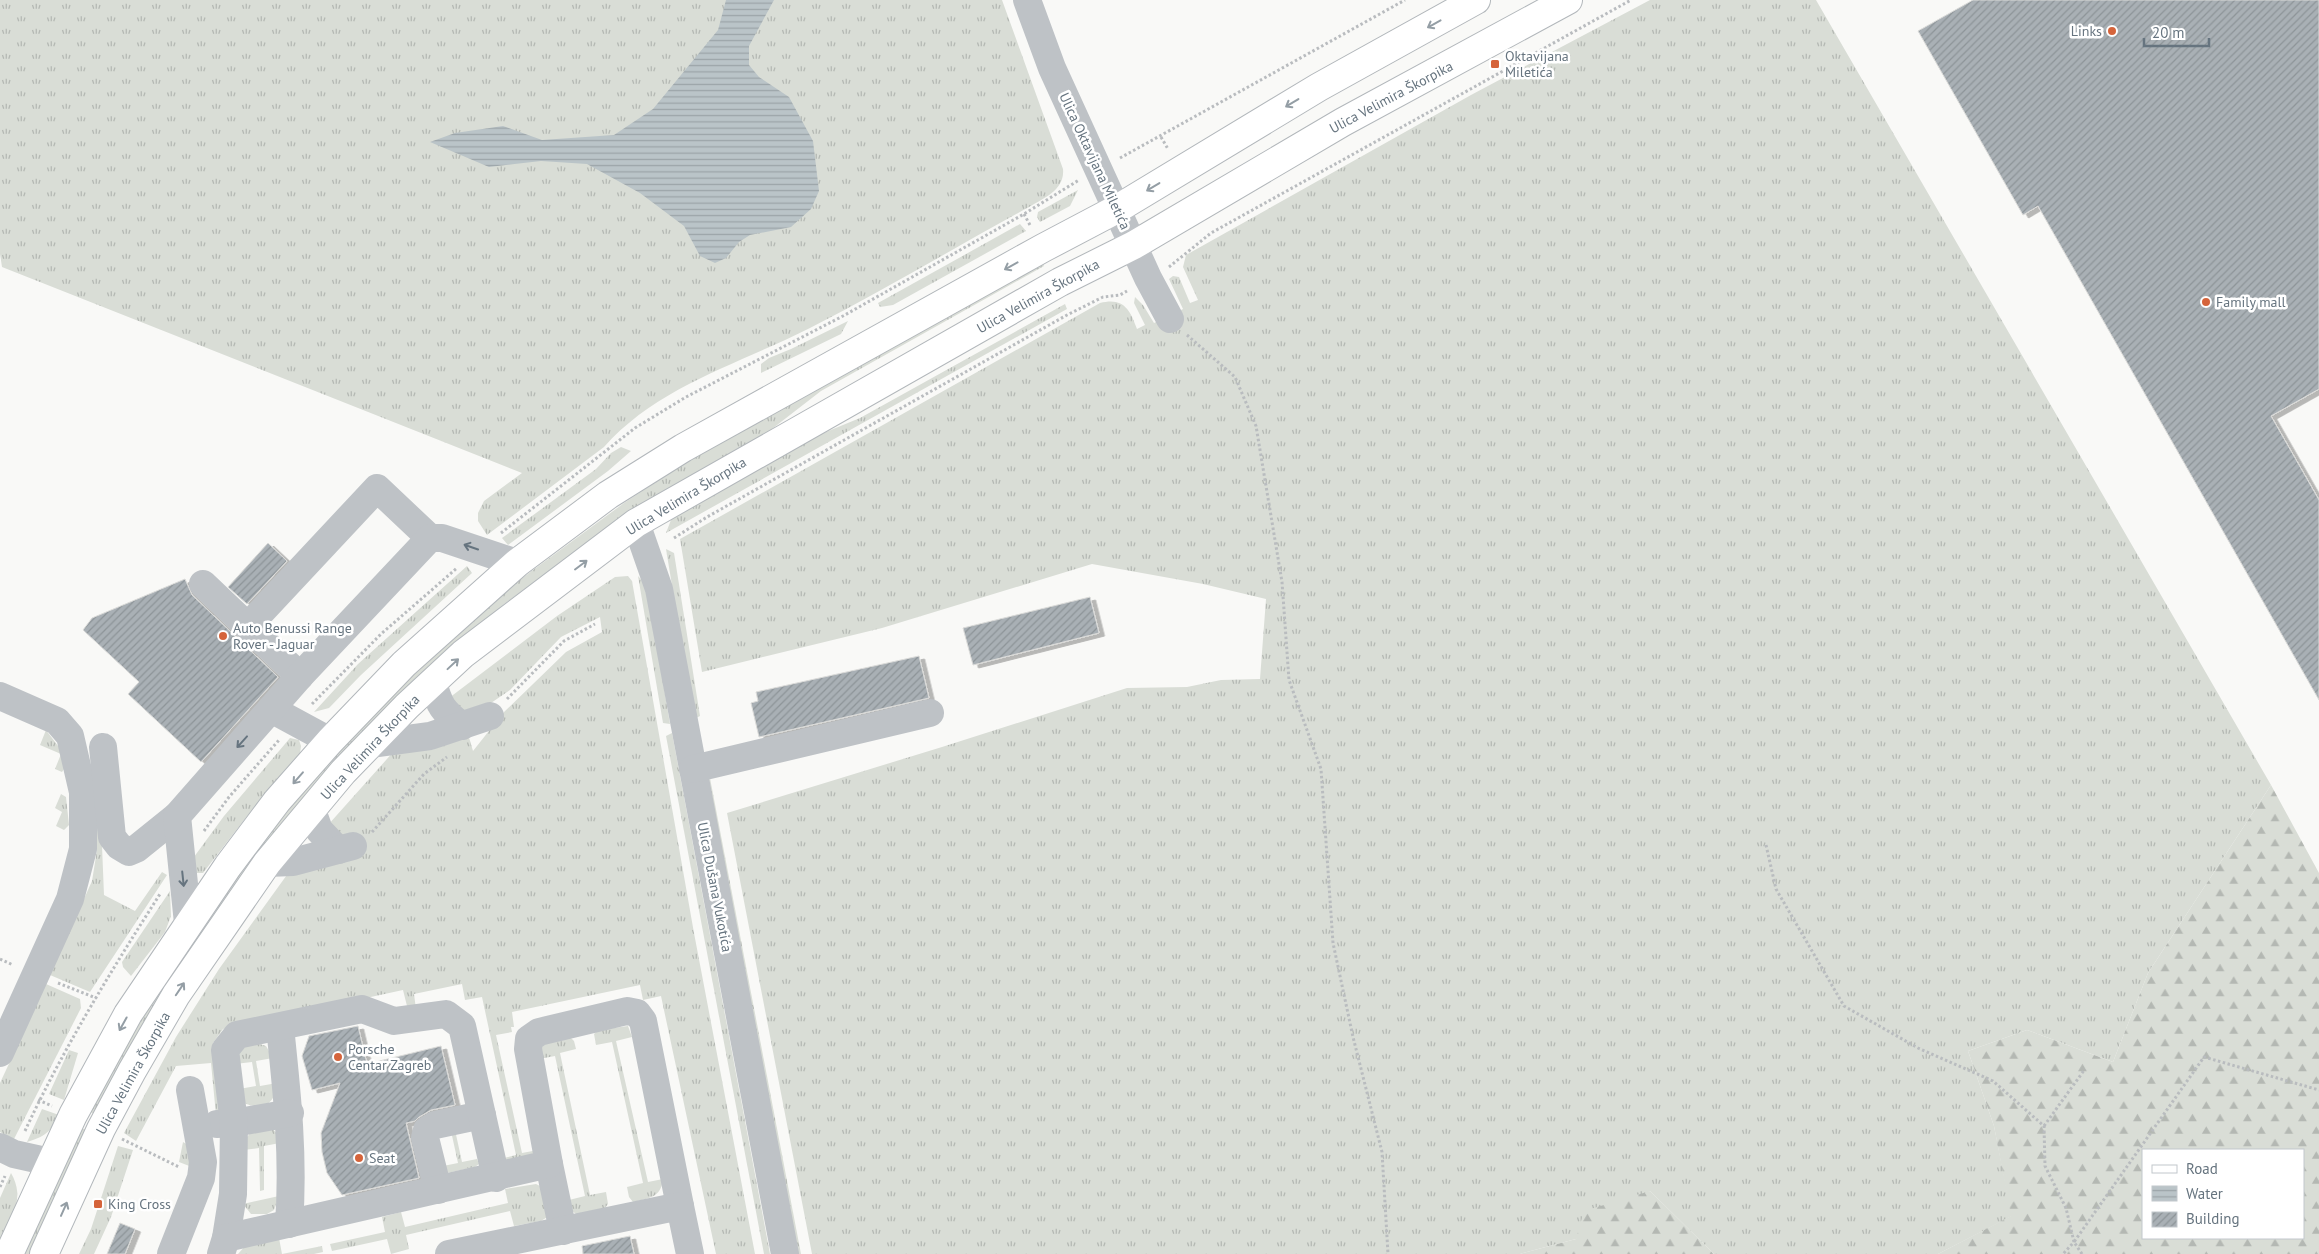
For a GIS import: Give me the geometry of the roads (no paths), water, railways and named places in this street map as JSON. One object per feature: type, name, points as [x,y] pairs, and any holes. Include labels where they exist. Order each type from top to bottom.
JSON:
[{"type":"main road","points":[[9,1254],[50,1162],[128,1014],[188,923],[277,801],[330,741],[404,664],[517,563],[608,495],[683,448],[1043,248],[1117,209],[1319,87],[1476,0]]},
{"type":"main road","name":"Ulica Velimira Škorpika","points":[[44,1254],[101,1129],[132,1071],[176,995],[267,863],[370,744],[464,654],[636,523],[1060,282],[1134,245],[1343,122],[1568,0]]},
{"type":"street","name":"Ulica Oktavijana Miletića","points":[[1027,0],[1052,68],[1170,319]]},
{"type":"street","points":[[248,626],[377,488],[430,538],[442,538],[517,563]]},
{"type":"street","name":"Ulica Dušana Vukotića","points":[[636,523],[659,589],[785,1254]]},
{"type":"street","points":[[103,747],[112,837],[119,846],[129,852],[136,849],[177,816],[300,676],[430,538]]},
{"type":"street","points":[[203,584],[300,676]]},
{"type":"street","points":[[433,682],[438,701],[444,711],[462,726]]},
{"type":"street","points":[[0,696],[57,721],[70,736],[82,792],[84,848],[70,899],[0,1053]]},
{"type":"street","points":[[271,709],[330,741]]},
{"type":"street","points":[[693,769],[930,713]]},
{"type":"street","points":[[370,744],[430,736],[490,716]]},
{"type":"street","points":[[267,863],[293,862],[345,848],[319,830],[312,810]]},
{"type":"street","points":[[177,816],[188,923]]},
{"type":"street","points":[[496,1178],[462,1026],[446,1014],[394,1021],[362,1009],[237,1036],[226,1050],[234,1123],[233,1194],[223,1246],[289,1224],[496,1178],[549,1164]]},
{"type":"street","points":[[563,1231],[528,1049],[530,1040],[539,1032],[585,1020],[627,1012],[637,1013],[643,1021],[690,1254]]},
{"type":"street","points":[[280,1027],[290,1113],[292,1187],[289,1224]]},
{"type":"street","points":[[171,1254],[201,1178],[203,1162],[190,1090]]},
{"type":"street","points":[[196,1125],[234,1123],[290,1113]]},
{"type":"street","points":[[438,1190],[425,1138],[427,1130],[435,1125],[482,1115]]},
{"type":"street","points":[[0,1146],[14,1154],[50,1162]]},
{"type":"street","points":[[449,1254],[680,1206]]},
{"type":"water","points":[[726,0],[774,0],[749,46],[749,65],[759,77],[789,97],[813,141],[819,191],[811,209],[791,227],[750,235],[739,242],[726,258],[715,263],[700,256],[684,226],[640,193],[587,164],[541,161],[489,167],[430,142],[455,133],[503,126],[542,140],[614,135],[653,109],[718,30]]},
{"type":"place","name":"Links","points":[[2112,31]]},
{"type":"place","name":"Oktavijana Miletića","points":[[1495,64]]},
{"type":"place","name":"Family mall","points":[[2206,302]]},
{"type":"place","name":"Auto Benussi Range Rover - Jaguar","points":[[223,636]]},
{"type":"place","name":"Porsche Centar Zagreb","points":[[338,1057]]},
{"type":"place","name":"Seat","points":[[359,1158]]},
{"type":"place","name":"King Cross","points":[[98,1204]]}]
